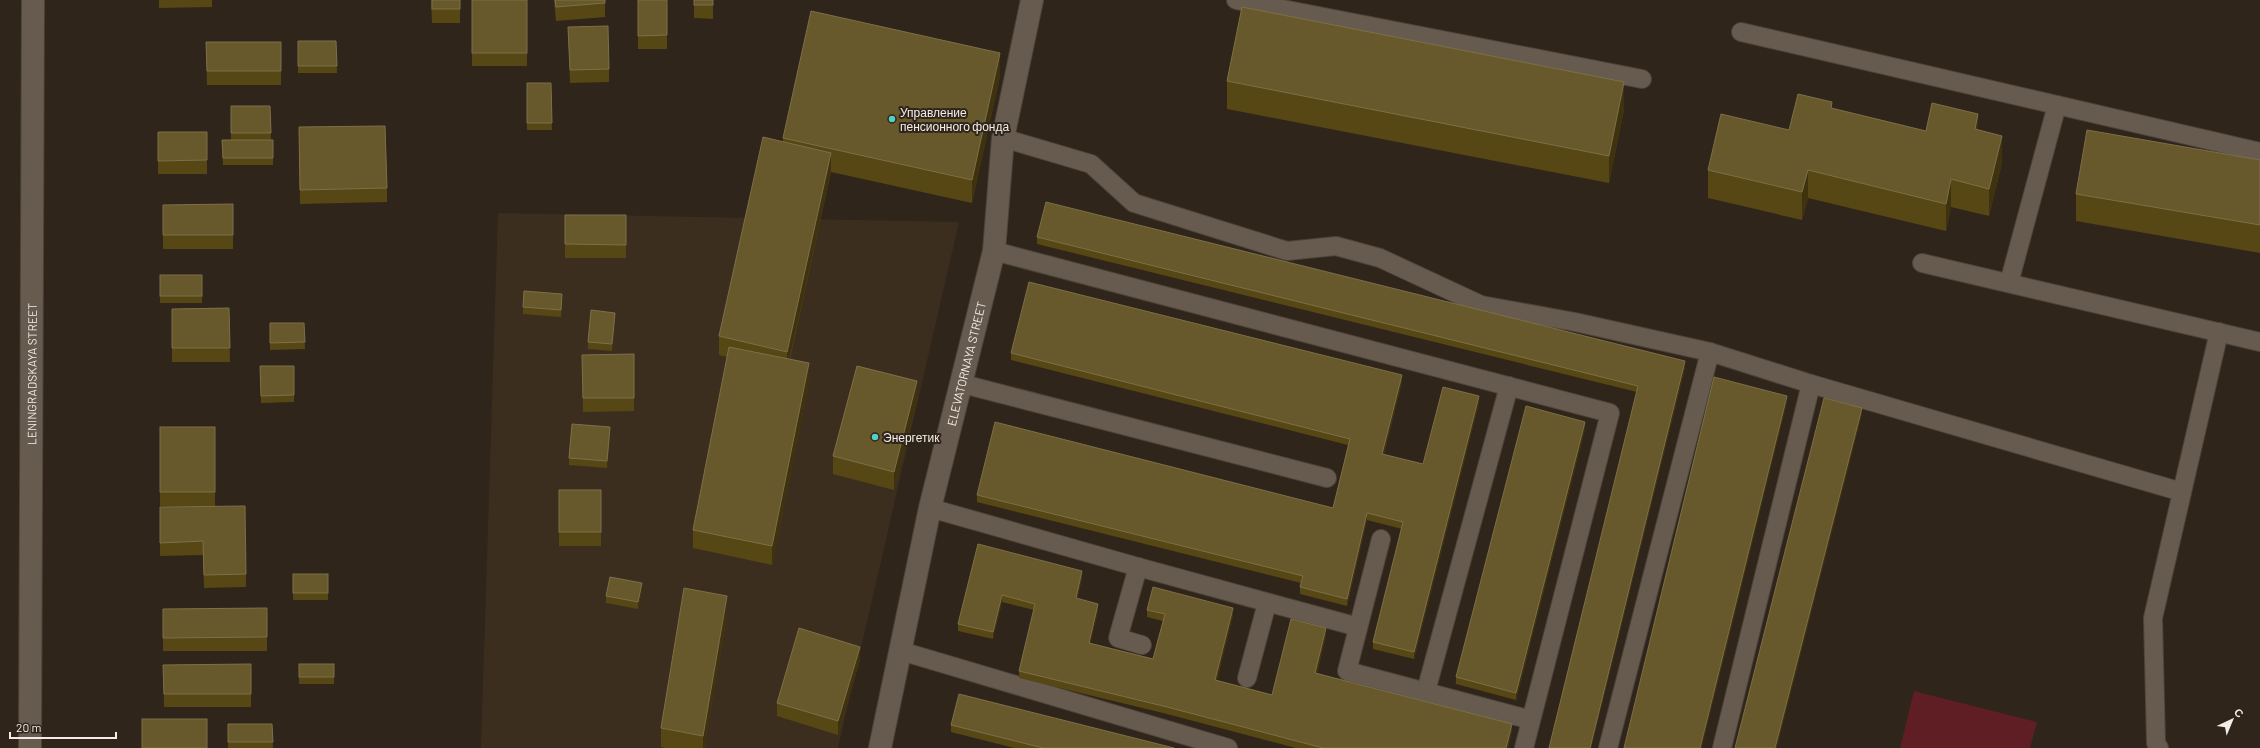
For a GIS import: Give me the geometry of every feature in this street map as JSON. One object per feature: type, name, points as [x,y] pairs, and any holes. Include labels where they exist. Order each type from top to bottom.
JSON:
[{"type":"street","name":"LENINGRADSKAYA STREET","points":[[30,748],[33,0]]},
{"type":"street","name":"ELEVATORNAYA STREET","points":[[880,748],[930,508],[963,384],[994,251],[1002,138],[1032,0]]},
{"type":"lane","points":[[1236,0],[1642,79]]},
{"type":"lane","points":[[1742,32],[2260,152]]},
{"type":"lane","points":[[2009,283],[2057,105]]},
{"type":"lane","points":[[1002,138],[1091,164],[1134,203],[1287,251],[1336,246],[1380,258],[1481,305],[1575,322],[1710,352],[1811,384],[2182,492]]},
{"type":"lane","points":[[994,251],[1610,413],[1524,748]]},
{"type":"lane","points":[[1922,262],[2260,342]]},
{"type":"lane","points":[[2159,748],[2156,743],[2153,618],[2219,332]]},
{"type":"lane","points":[[1608,748],[1710,352]]},
{"type":"lane","points":[[963,384],[1327,478]]},
{"type":"lane","points":[[1722,748],[1811,384]]},
{"type":"lane","points":[[1426,692],[1509,386]]},
{"type":"lane","points":[[930,508],[1138,568],[1358,628]]},
{"type":"lane","points":[[1381,539],[1347,671],[1531,720]]},
{"type":"lane","points":[[1138,568],[1118,638],[1142,645]]},
{"type":"lane","points":[[1247,678],[1267,603]]},
{"type":"lane","points":[[901,651],[1228,748]]},
{"type":"shaded area","points":[[498,213],[959,222],[838,748],[481,748]]},
{"type":"shaded area","points":[[1914,691],[2037,722],[2030,748],[1900,748]]},
{"type":"building","points":[[432,0],[460,0],[460,9],[432,9]]},
{"type":"building","points":[[472,0],[527,0],[527,53],[472,53]]},
{"type":"building","points":[[555,0],[605,0],[605,3],[556,7]]},
{"type":"building","points":[[638,0],[667,0],[667,35],[638,36]]},
{"type":"building","points":[[694,0],[713,0],[713,5],[694,5]]},
{"type":"building","points":[[1242,7],[1624,82],[1609,156],[1227,81]]},
{"type":"building","name":"Управление пенсионного фонда","points":[[811,11],[1000,53],[972,180],[783,138]]},
{"type":"building","points":[[608,26],[609,69],[570,70],[568,27]]},
{"type":"building","points":[[298,41],[336,41],[337,66],[298,66]]},
{"type":"building","points":[[206,42],[281,42],[281,71],[207,71]]},
{"type":"building","points":[[527,83],[551,83],[552,123],[527,123]]},
{"type":"building","points":[[1798,94],[1832,102],[1831,108],[1926,131],[1932,103],[1978,114],[1975,129],[2002,136],[1989,189],[1951,179],[1946,204],[1808,170],[1802,192],[1708,170],[1721,114],[1789,130]]},
{"type":"building","points":[[231,106],[270,106],[271,133],[231,133]]},
{"type":"building","points":[[385,126],[387,188],[300,190],[299,127]]},
{"type":"building","points":[[2087,130],[2260,160],[2260,225],[2076,194]]},
{"type":"building","points":[[158,132],[207,132],[207,160],[158,161]]},
{"type":"building","points":[[763,137],[831,153],[787,352],[719,336]]},
{"type":"building","points":[[222,140],[273,140],[273,158],[223,158]]},
{"type":"building","points":[[1046,202],[1685,361],[1590,748],[1549,748],[1638,386],[1037,237]]},
{"type":"building","points":[[233,204],[233,235],[163,235],[163,205]]},
{"type":"building","points":[[565,215],[626,215],[626,245],[565,244]]},
{"type":"building","points":[[160,275],[202,275],[202,296],[160,296]]},
{"type":"building","points":[[1029,282],[1402,375],[1382,454],[1423,464],[1443,387],[1479,396],[1414,652],[1373,642],[1403,522],[1367,513],[1347,599],[1300,587],[1303,576],[977,495],[995,422],[1333,508],[1350,439],[1011,353]]},
{"type":"building","points":[[524,291],[562,294],[561,310],[523,307]]},
{"type":"building","points":[[229,308],[230,348],[172,348],[172,309]]},
{"type":"building","points":[[591,310],[615,313],[612,344],[588,342]]},
{"type":"building","points":[[270,323],[304,323],[305,342],[270,343]]},
{"type":"building","points":[[729,347],[809,363],[772,546],[693,530]]},
{"type":"building","points":[[634,354],[634,398],[583,398],[582,355]]},
{"type":"building","points":[[260,366],[294,366],[294,395],[261,396]]},
{"type":"building","name":"Энергетик","points":[[857,366],[917,381],[894,472],[833,456]]},
{"type":"building","points":[[1714,377],[1787,396],[1700,748],[1624,748]]},
{"type":"building","points":[[1824,398],[1862,408],[1775,748],[1735,748]]},
{"type":"building","points":[[1526,406],[1585,422],[1516,693],[1456,677]]},
{"type":"building","points":[[572,424],[610,427],[607,461],[569,458]]},
{"type":"building","points":[[160,427],[215,427],[215,492],[160,492]]},
{"type":"building","points":[[559,490],[601,490],[601,532],[559,532]]},
{"type":"building","points":[[245,506],[246,574],[204,575],[203,541],[160,543],[160,507]]},
{"type":"building","points":[[978,544],[1082,571],[1076,598],[1098,604],[1089,643],[1153,659],[1165,614],[1147,610],[1153,587],[1233,608],[1215,680],[1272,695],[1291,619],[1326,628],[1315,673],[1512,724],[1506,748],[1323,748],[1167,707],[1019,671],[1035,604],[1002,595],[993,632],[958,624]]},
{"type":"building","points":[[293,574],[328,574],[328,593],[293,593]]},
{"type":"building","points":[[610,577],[642,583],[638,602],[606,596]]},
{"type":"building","points":[[684,588],[727,596],[703,736],[661,728]]},
{"type":"building","points":[[267,608],[267,637],[163,638],[163,609]]},
{"type":"building","points":[[799,628],[860,647],[838,721],[777,703]]},
{"type":"building","points":[[251,664],[251,694],[164,694],[163,665]]},
{"type":"building","points":[[299,664],[334,664],[334,677],[299,677]]},
{"type":"building","points":[[959,694],[1174,748],[1043,748],[951,725]]},
{"type":"building","points":[[142,719],[207,719],[207,748],[142,748]]},
{"type":"building","points":[[228,724],[272,724],[273,742],[228,742]]},
{"type":"place","name":"Управление пенсионного фонда","points":[[892,119]]},
{"type":"place","name":"Энергетик","points":[[875,437]]}]
